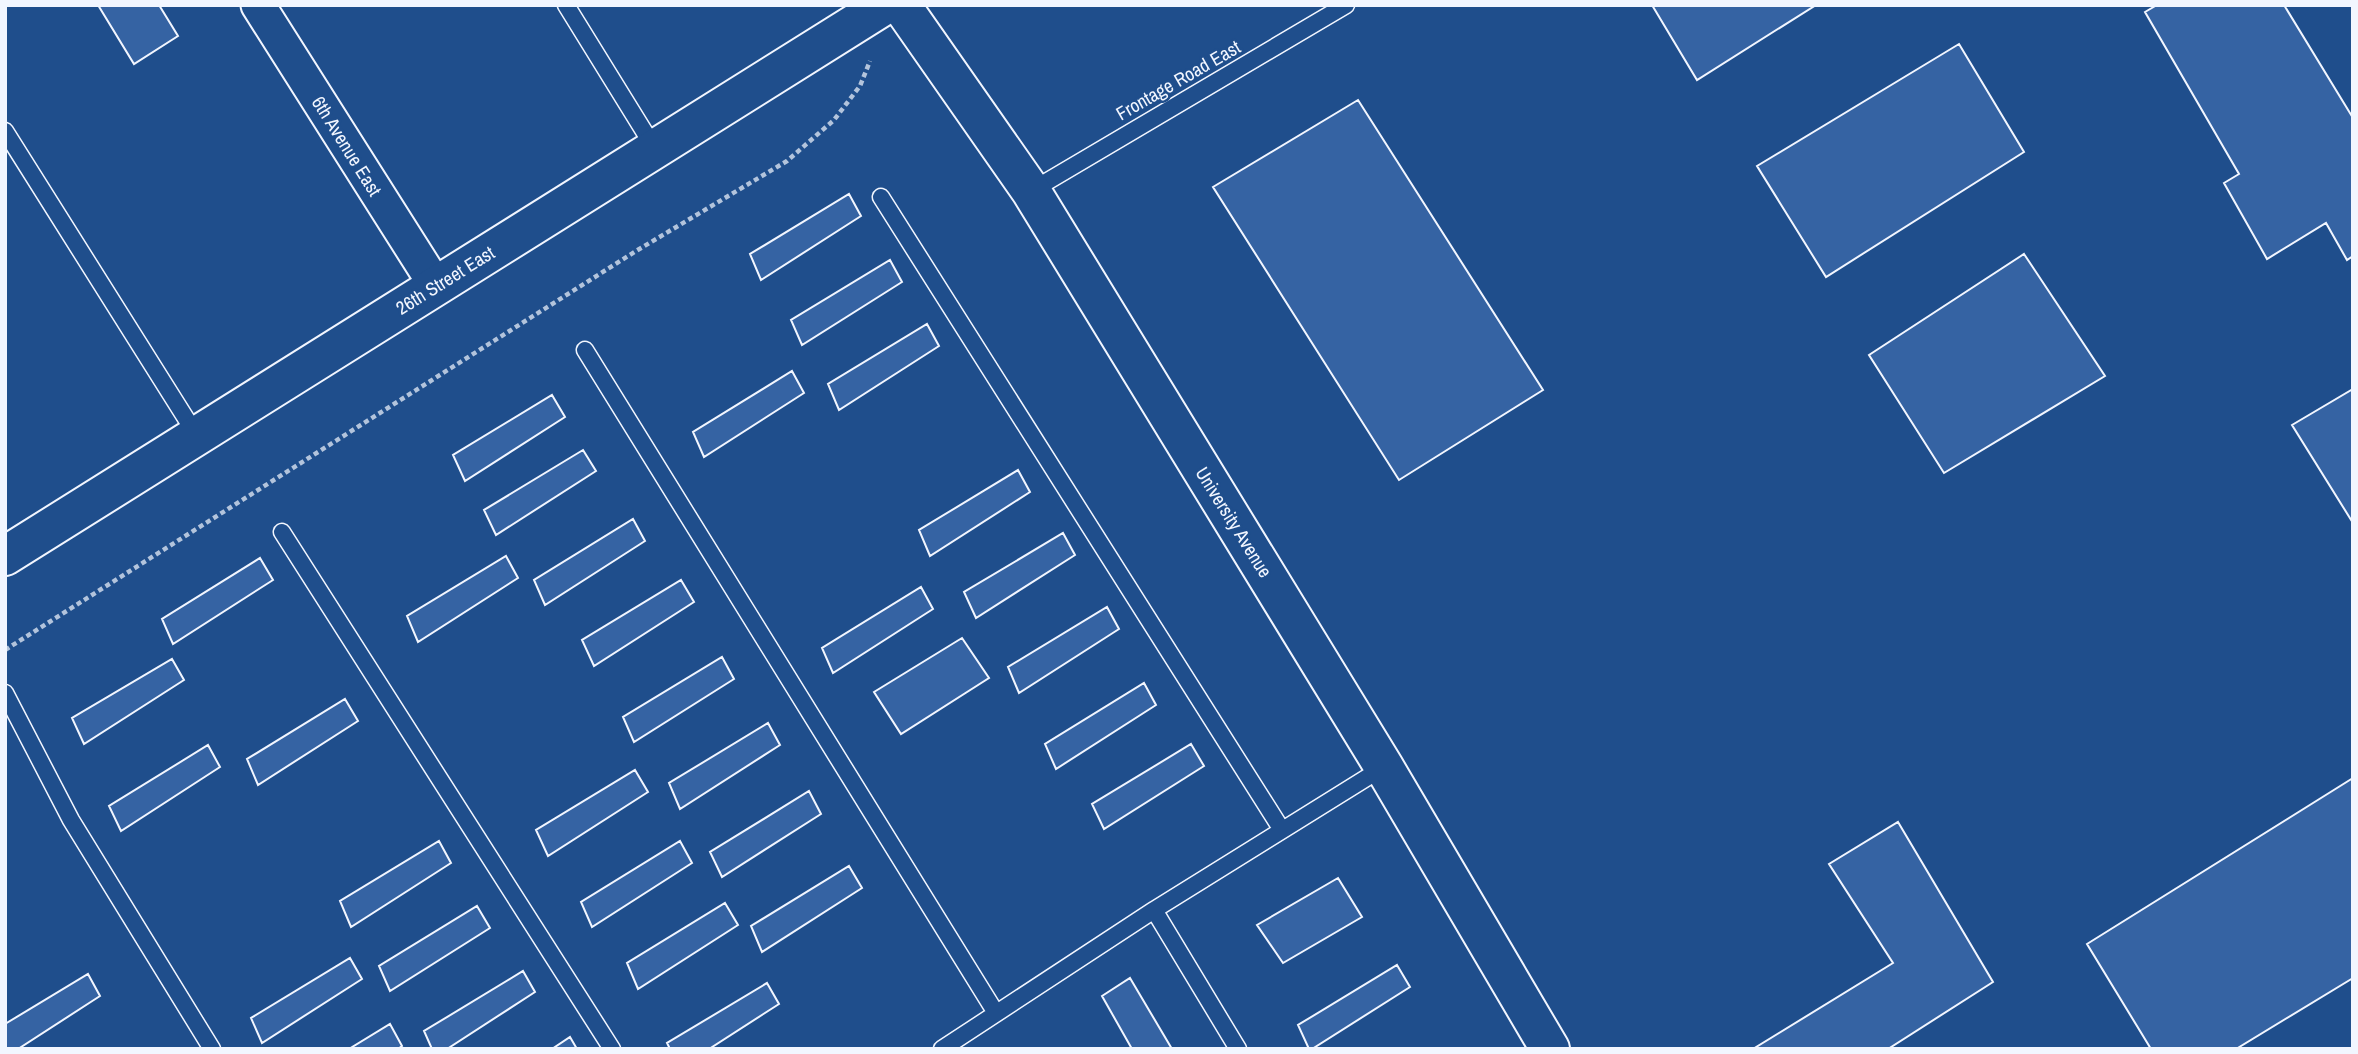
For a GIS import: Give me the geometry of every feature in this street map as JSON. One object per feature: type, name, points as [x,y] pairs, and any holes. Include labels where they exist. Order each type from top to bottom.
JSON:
[{"type":"street","name":"6th Avenue East","points":[[258,5],[436,286]]},
{"type":"street","name":"26th Street East","points":[[5,556],[885,5]]},
{"type":"street","name":"University Avenue","points":[[901,5],[1031,191],[1384,767],[1550,1049]]},
{"type":"lane","points":[[566,5],[655,149]]},
{"type":"lane","name":"Frontage Road East","points":[[1031,191],[1346,5]]},
{"type":"lane","points":[[5,131],[197,436]]},
{"type":"lane","points":[[881,197],[1282,830]]},
{"type":"lane","points":[[585,350],[996,1013]]},
{"type":"lane","points":[[282,532],[612,1049]]},
{"type":"lane","points":[[5,693],[71,820],[212,1049]]},
{"type":"lane","points":[[942,1049],[1154,910],[1384,767]]},
{"type":"lane","points":[[1154,910],[1238,1049]]},
{"type":"path","points":[[5,650],[636,251],[787,161],[834,120],[860,86],[874,51]]},
{"type":"building","points":[[98,5],[159,5],[178,36],[134,64]]},
{"type":"building","points":[[1652,5],[1816,5],[1697,80]]},
{"type":"building","points":[[2157,5],[2284,5],[2353,118],[2353,256],[2347,260],[2326,223],[2267,259],[2224,183],[2239,174],[2145,12]]},
{"type":"building","points":[[1959,44],[2024,152],[1826,277],[1757,166]]},
{"type":"building","points":[[1358,100],[1543,390],[1399,480],[1213,187]]},
{"type":"building","points":[[849,194],[861,216],[761,280],[750,254]]},
{"type":"building","points":[[2024,254],[2105,376],[1944,473],[1869,355]]},
{"type":"building","points":[[890,260],[902,282],[802,345],[791,320]]},
{"type":"building","points":[[927,324],[939,346],[839,410],[828,384]]},
{"type":"building","points":[[792,371],[804,393],[704,457],[693,432]]},
{"type":"building","points":[[2353,389],[2353,523],[2292,425]]},
{"type":"building","points":[[552,395],[565,417],[465,481],[453,455]]},
{"type":"building","points":[[583,450],[596,471],[496,535],[484,510]]},
{"type":"building","points":[[1018,470],[1030,492],[930,556],[919,530]]},
{"type":"building","points":[[633,519],[645,541],[545,605],[534,580]]},
{"type":"building","points":[[1063,533],[1075,555],[976,618],[964,592]]},
{"type":"building","points":[[506,556],[518,578],[418,642],[407,616]]},
{"type":"building","points":[[260,558],[273,580],[173,644],[162,619]]},
{"type":"building","points":[[681,580],[694,602],[594,666],[582,640]]},
{"type":"building","points":[[921,587],[933,609],[833,673],[822,648]]},
{"type":"building","points":[[1107,607],[1119,629],[1019,693],[1008,667]]},
{"type":"building","points":[[962,638],[989,678],[901,734],[874,692]]},
{"type":"building","points":[[722,657],[734,679],[634,742],[623,717]]},
{"type":"building","points":[[172,659],[184,680],[84,744],[72,718]]},
{"type":"building","points":[[1144,683],[1156,705],[1056,769],[1045,744]]},
{"type":"building","points":[[345,699],[358,721],[258,785],[247,759]]},
{"type":"building","points":[[768,723],[780,745],[680,809],[669,783]]},
{"type":"building","points":[[1191,744],[1204,766],[1104,829],[1092,804]]},
{"type":"building","points":[[208,745],[220,767],[121,831],[109,806]]},
{"type":"building","points":[[635,770],[648,792],[548,856],[536,830]]},
{"type":"building","points":[[2353,778],[2353,978],[2236,1049],[2151,1049],[2087,944]]},
{"type":"building","points":[[809,791],[821,814],[722,877],[710,852]]},
{"type":"building","points":[[1898,822],[1993,982],[1888,1049],[1753,1049],[1893,963],[1829,864]]},
{"type":"building","points":[[439,841],[451,863],[351,927],[340,901]]},
{"type":"building","points":[[680,841],[692,863],[592,927],[581,902]]},
{"type":"building","points":[[849,866],[862,888],[762,952],[751,926]]},
{"type":"building","points":[[1338,878],[1362,917],[1283,963],[1257,925]]},
{"type":"building","points":[[725,903],[738,925],[638,989],[627,963]]},
{"type":"building","points":[[477,906],[490,928],[390,991],[379,966]]},
{"type":"building","points":[[350,958],[362,979],[262,1043],[251,1018]]},
{"type":"building","points":[[1397,965],[1410,987],[1309,1049],[1298,1025]]},
{"type":"building","points":[[523,971],[535,992],[447,1049],[432,1049],[424,1031]]},
{"type":"building","points":[[88,974],[100,996],[18,1049],[5,1049],[5,1024]]},
{"type":"building","points":[[1130,978],[1172,1049],[1132,1049],[1102,996]]},
{"type":"building","points":[[767,983],[779,1004],[709,1049],[670,1049],[667,1043]]},
{"type":"building","points":[[390,1024],[402,1046],[398,1049],[349,1049]]},
{"type":"building","points":[[570,1037],[577,1049],[552,1049]]}]
